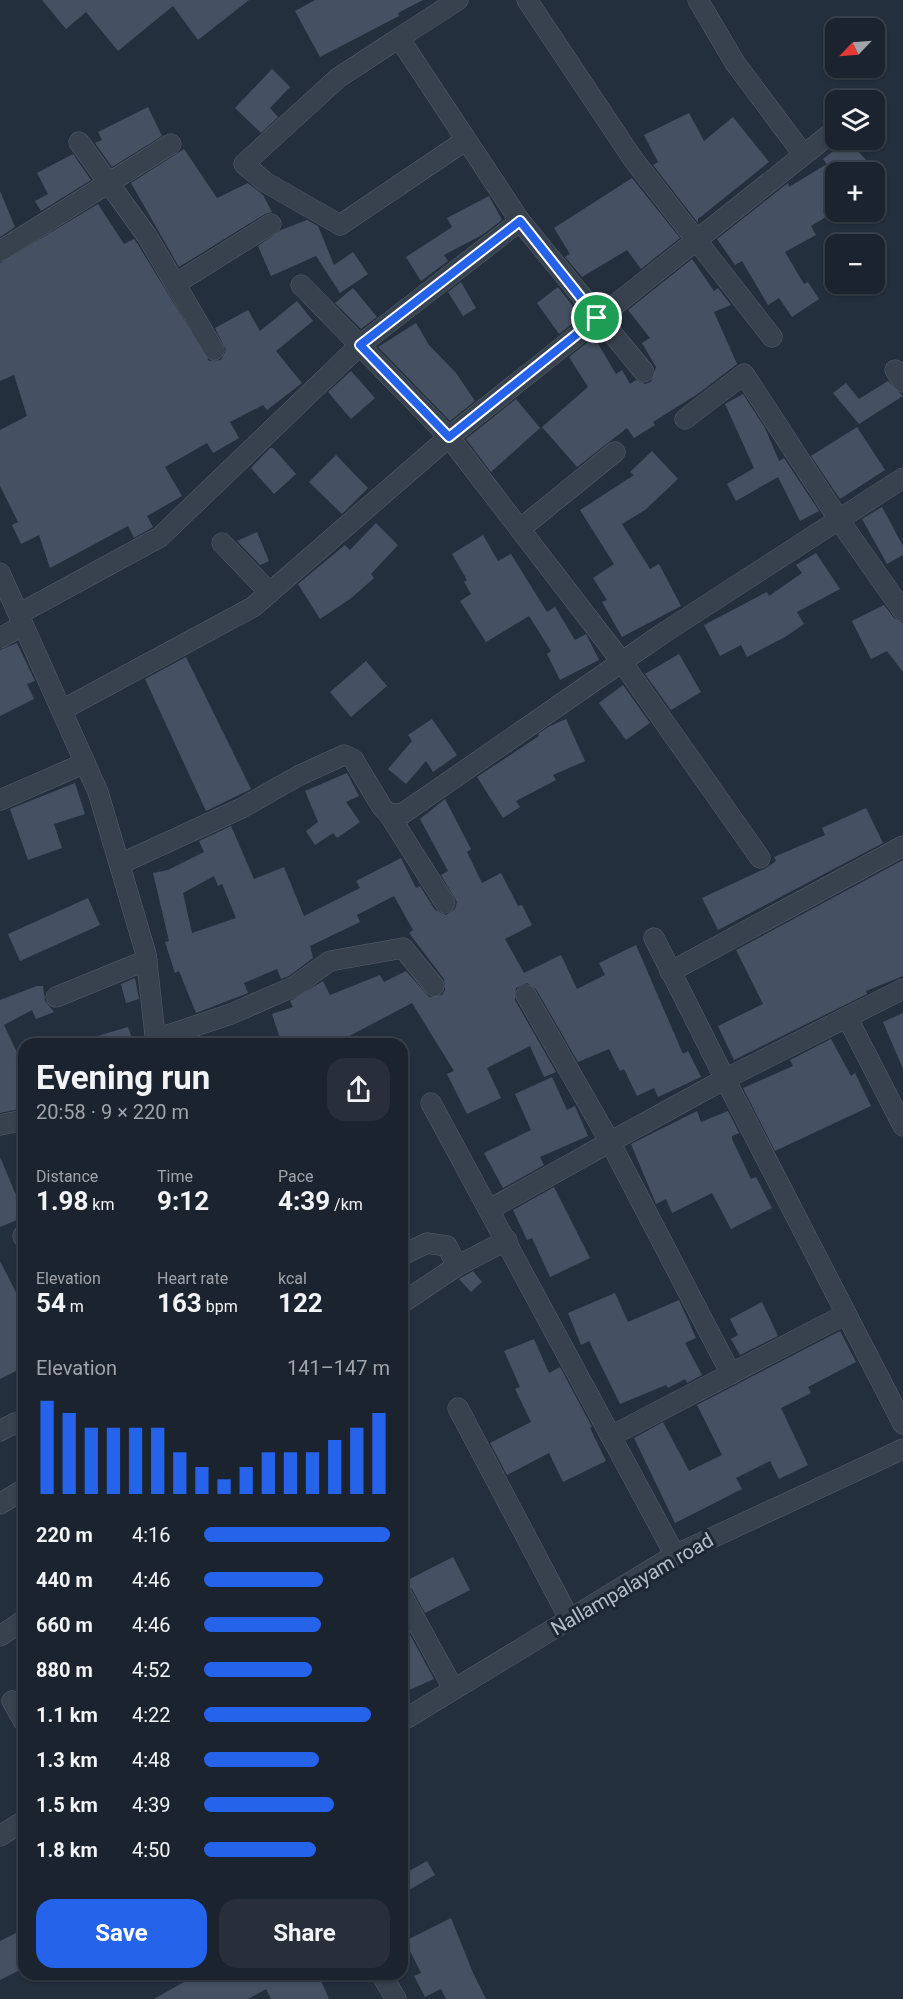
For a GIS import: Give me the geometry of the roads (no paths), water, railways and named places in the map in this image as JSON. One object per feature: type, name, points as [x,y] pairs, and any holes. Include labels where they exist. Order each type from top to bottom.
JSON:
[{"type":"street","points":[[458,0],[338,78],[244,164],[265,182],[340,225],[466,140]]},
{"type":"street","points":[[527,0],[633,159],[772,337]]},
{"type":"street","points":[[698,0],[735,63],[803,154]]},
{"type":"street","points":[[399,38],[520,221],[597,318],[644,372]]},
{"type":"street","points":[[62,710],[253,607],[449,437],[825,138]]},
{"type":"street","points":[[79,142],[107,184],[147,236],[214,350]]},
{"type":"street","points":[[0,250],[171,144]]},
{"type":"street","points":[[22,626],[20,615],[28,609],[160,537],[360,345],[520,221]]},
{"type":"street","points":[[175,284],[271,224]]},
{"type":"street","points":[[301,285],[449,437],[622,662],[760,858]]},
{"type":"street","points":[[685,419],[744,374],[839,520],[903,611]]},
{"type":"street","points":[[520,529],[615,452]]},
{"type":"street","points":[[387,813],[402,814],[622,662],[903,478]]},
{"type":"street","points":[[222,543],[270,593]]},
{"type":"street","points":[[0,573],[98,792],[147,960],[156,1038]]},
{"type":"street","points":[[0,638],[22,626]]},
{"type":"street","points":[[120,864],[242,808],[298,776],[344,755],[353,759],[445,903]]},
{"type":"street","points":[[0,800],[85,763]]},
{"type":"street","points":[[670,972],[903,846]]},
{"type":"street","points":[[654,938],[903,1424]]},
{"type":"street","points":[[167,1038],[231,1014],[295,986],[330,961],[404,948],[434,986]]},
{"type":"street","points":[[56,997],[147,960]]},
{"type":"street","points":[[490,1209],[725,1079],[903,988]]},
{"type":"street","points":[[526,996],[610,1142],[731,1374]]},
{"type":"street","points":[[847,1017],[903,1126]]},
{"type":"street","points":[[431,1103],[675,1555]]},
{"type":"street","points":[[0,1125],[18,1121]]},
{"type":"street","points":[[408,1300],[457,1266],[507,1240]]},
{"type":"street","points":[[408,1252],[427,1243],[447,1246],[457,1266]]},
{"type":"street","points":[[611,1436],[846,1314]]},
{"type":"street","points":[[458,1408],[569,1618]]},
{"type":"street","points":[[0,1431],[15,1424],[18,1425]]},
{"type":"street","name":"Nallampalayam road","points":[[408,1716],[675,1555],[903,1449]]},
{"type":"street","points":[[0,1504],[18,1493]]},
{"type":"street","points":[[408,1606],[453,1688]]},
{"type":"street","points":[[0,1636],[18,1624]]},
{"type":"street","points":[[12,1701],[18,1712]]},
{"type":"street","points":[[0,1836],[18,1825]]},
{"type":"street","points":[[385,1980],[396,1999]]}]
